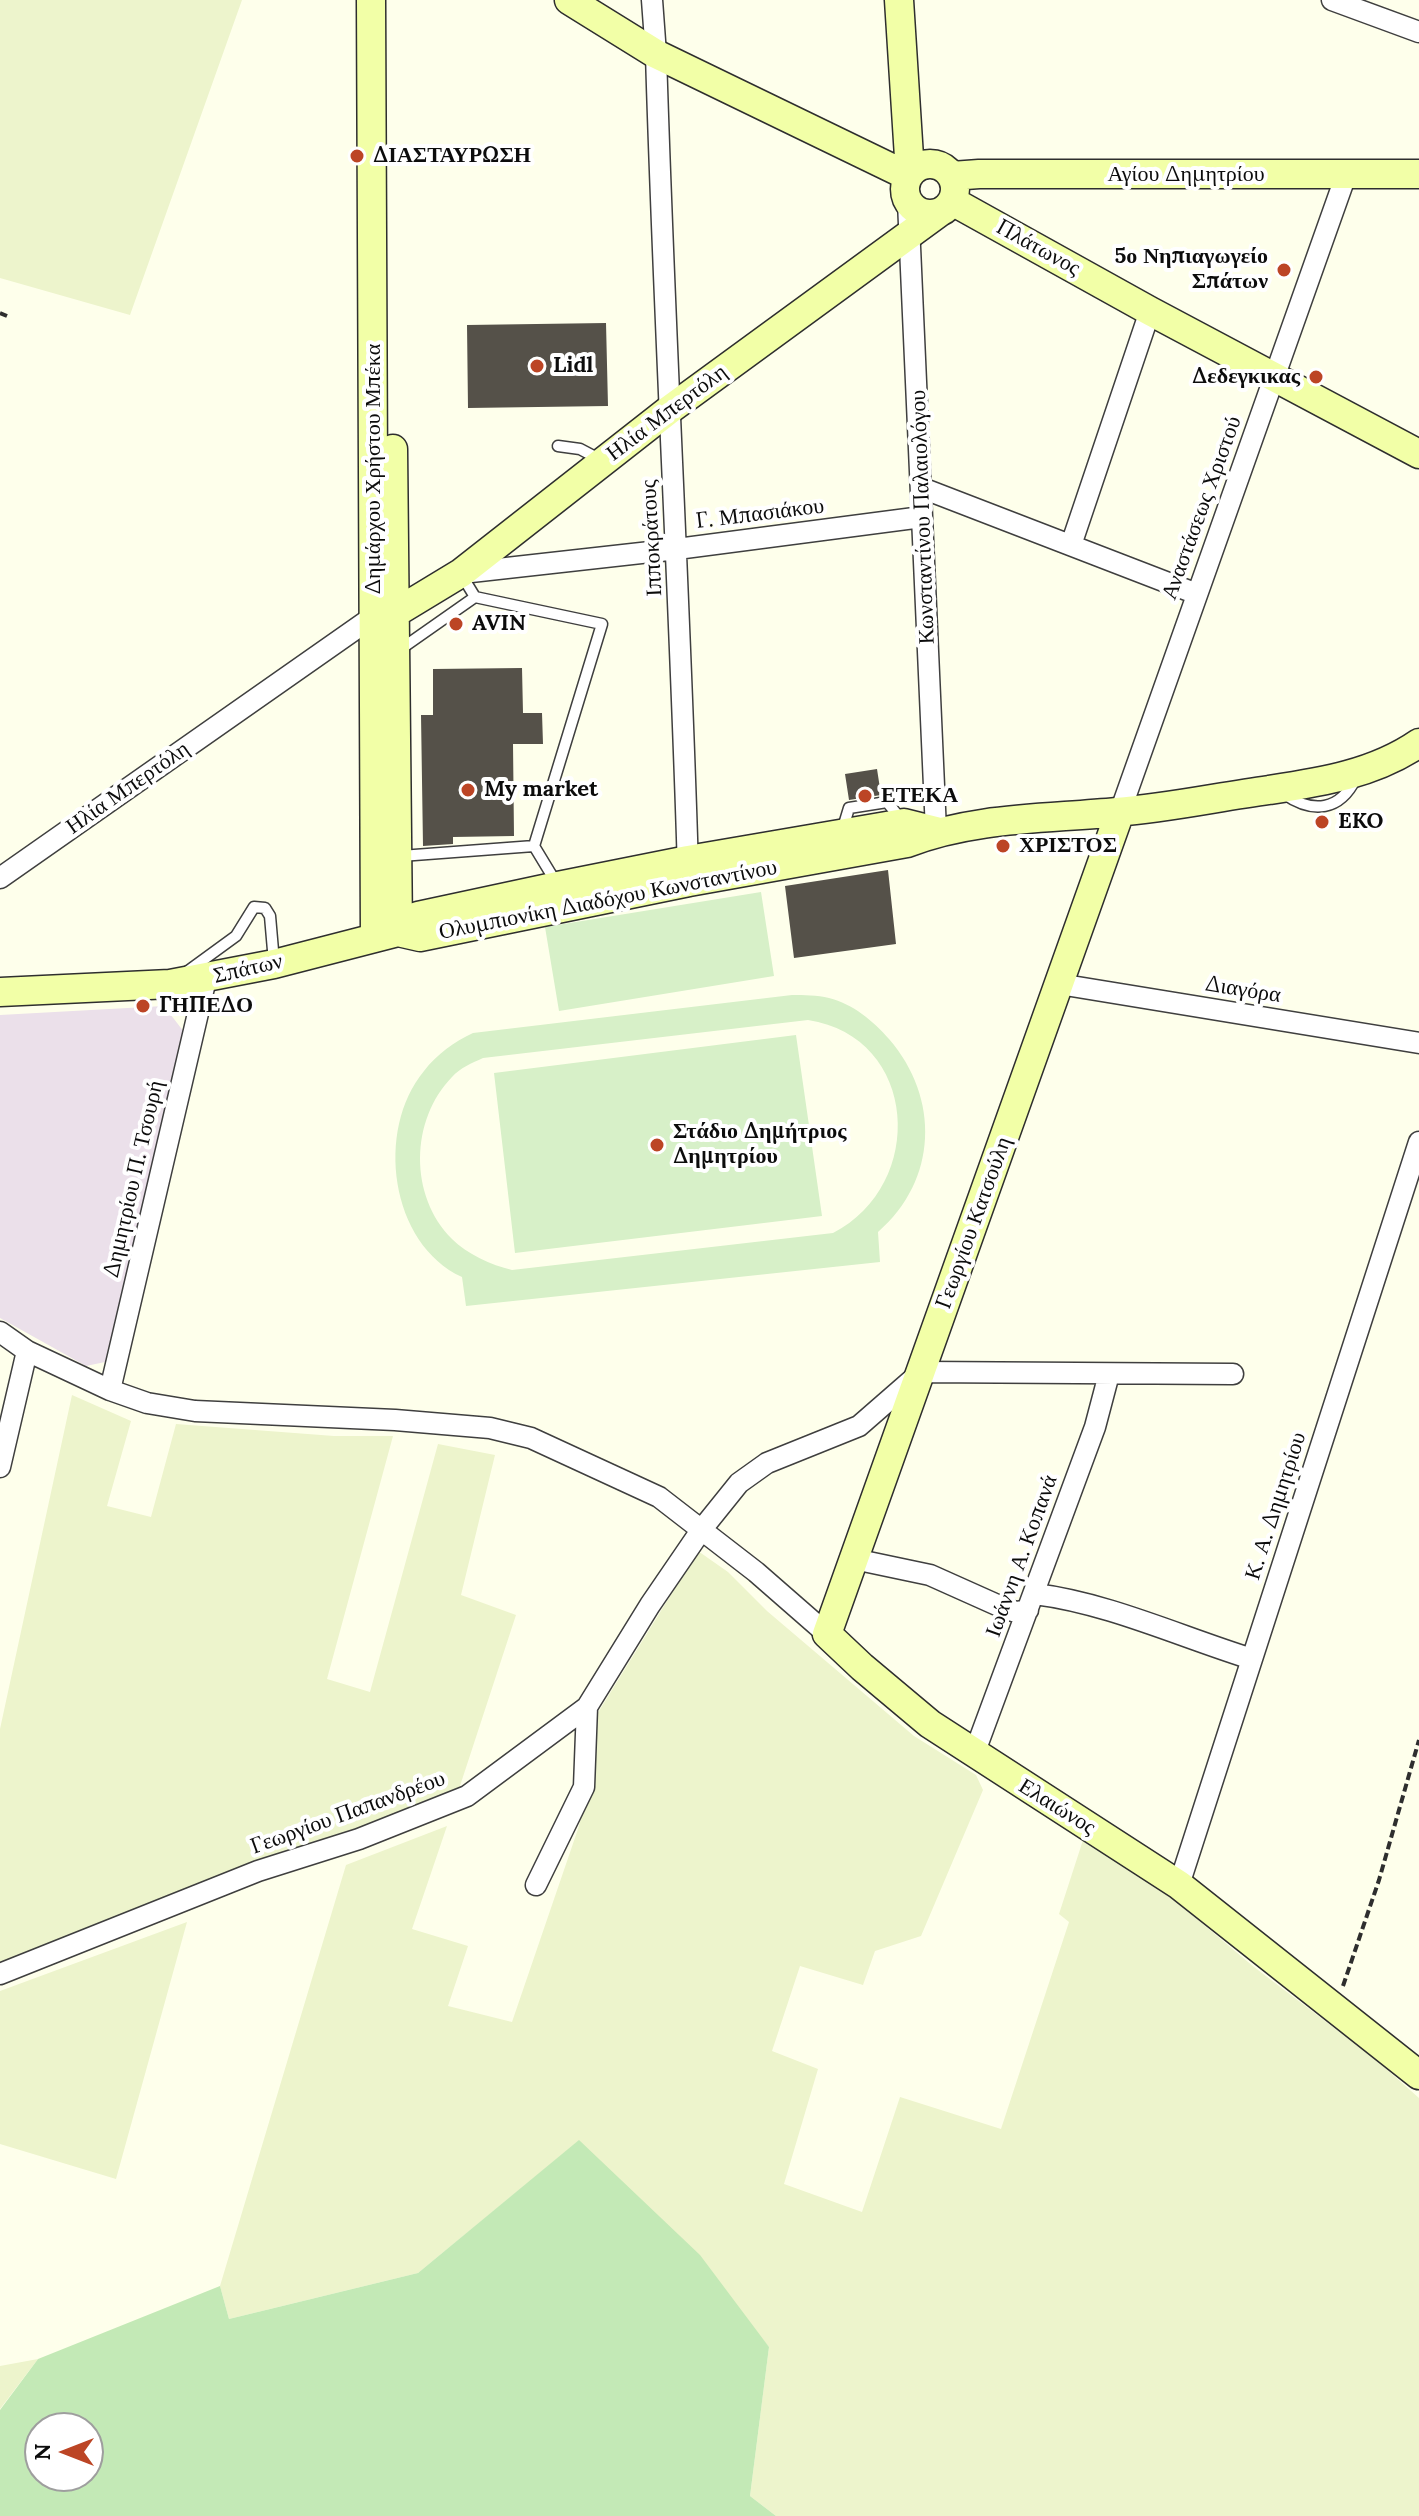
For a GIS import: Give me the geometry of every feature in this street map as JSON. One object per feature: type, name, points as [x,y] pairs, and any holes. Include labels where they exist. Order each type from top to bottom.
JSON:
[{"type":"street","name":"Δημάρχου Χρήστου Μπέκα","points":[[371,0],[385,614],[395,653],[397,856],[386,934]]},
{"type":"street","name":"Δημάρχου Χρήστου Μπέκα","points":[[386,934],[388,0]]},
{"type":"street","points":[[569,0],[656,54],[909,184],[919,212],[933,214],[948,196],[947,170],[934,164],[920,165],[909,184]]},
{"type":"street","name":"Ιπποκράτους","points":[[652,0],[688,871]]},
{"type":"street","name":"Κωνσταντίνου Παλαιολόγου","points":[[899,0],[936,831]]},
{"type":"street","points":[[1332,0],[1419,32]]},
{"type":"street","name":"Αγίου Δημητρίου","points":[[948,196],[979,174],[1419,174]]},
{"type":"street","name":"Αναστάσεως Χριστού","points":[[1120,812],[1346,175]]},
{"type":"street","name":"Ηλία Μπερτόλη","points":[[0,878],[385,614],[468,585],[603,461],[909,235],[948,196]]},
{"type":"street","name":"Πλάτωνος","points":[[948,196],[1150,311],[1419,454]]},
{"type":"street","points":[[1071,545],[1150,311]]},
{"type":"street","points":[[922,488],[1197,594]]},
{"type":"street","name":"Γ. Μπασιάκου","points":[[468,585],[677,549],[922,517]]},
{"type":"street","name":"Ολυμπιονίκη Διαδόχου Κωνσταντίνου","points":[[386,934],[418,916],[558,886],[907,843],[936,831],[1029,818],[1120,812],[1323,782],[1400,756],[1419,744]]},
{"type":"street","name":"Γεωργίου Κατσούλη","points":[[827,1634],[1120,812]]},
{"type":"street","name":"Ολυμπιονίκη Διαδόχου Κωνσταντίνου","points":[[386,934],[420,937],[841,834],[904,823],[936,831]]},
{"type":"street","name":"Σπάτων","points":[[0,992],[170,984],[206,979],[386,934]]},
{"type":"street","name":"Δημητρίου Π. Τσουρή","points":[[110,1390],[206,979]]},
{"type":"street","name":"Διαγόρα","points":[[1059,984],[1419,1043]]},
{"type":"street","name":"Κ. Α. Δημητρίου","points":[[1179,1885],[1419,1142]]},
{"type":"street","name":"Ελαιώνος","points":[[0,1332],[27,1351],[110,1390],[147,1403],[195,1411],[395,1420],[490,1428],[556,1448],[659,1497],[702,1529],[930,1724],[1179,1885],[1419,2075]]},
{"type":"street","points":[[0,1467],[27,1351]]},
{"type":"street","points":[[921,1372],[1233,1374]]},
{"type":"street","name":"Γεωργίου Παπανδρέου","points":[[0,1974],[258,1871],[359,1839],[467,1796],[587,1707],[642,1617],[702,1529],[739,1483],[767,1463],[859,1426],[921,1372]]},
{"type":"street","name":"Ιωάννη Α. Κοπανά","points":[[974,1754],[1095,1427],[1109,1374]]},
{"type":"street","points":[[854,1559],[930,1575],[1016,1612],[1031,1602],[1061,1597],[1252,1659]]},
{"type":"street","points":[[536,1885],[584,1787],[587,1707]]},
{"type":"lane","points":[[558,446],[580,449],[603,461]]},
{"type":"lane","points":[[395,653],[468,585],[602,624],[534,846],[558,886]]},
{"type":"lane","points":[[397,856],[534,846]]},
{"type":"lane","points":[[170,984],[236,936],[254,907],[265,908],[270,916],[274,964]]},
{"type":"path","points":[[0,313],[7,316]]},
{"type":"path","points":[[1336,2007],[1379,1880],[1419,1740]]},
{"type":"shaded area","points":[[164,1006],[184,1032],[105,1362],[86,1366],[0,1318],[0,1015]]},
{"type":"green space","points":[[0,0],[242,0],[130,315],[0,278]]},
{"type":"green space","points":[[761,892],[774,976],[559,1011],[545,927]]},
{"type":"green space","points":[[792,995],[829,998],[854,1009],[883,1032],[906,1062],[924,1112],[925,1138],[921,1164],[912,1188],[898,1211],[878,1232],[880,1262],[466,1306],[462,1277],[438,1261],[419,1239],[405,1213],[398,1184],[396,1153],[399,1123],[409,1095],[424,1071],[446,1049],[473,1033]],"holes":[[[808,1020],[845,1032],[872,1054],[889,1082],[897,1115],[896,1149],[884,1182],[863,1211],[833,1233],[512,1270],[480,1258],[458,1244],[438,1221],[428,1202],[420,1158],[428,1114],[452,1077],[462,1068],[483,1058]]]},
{"type":"green space","name":"Στάδιο Δημήτριος Δημητρίου","points":[[796,1035],[822,1216],[515,1253],[494,1073]]},
{"type":"green space","points":[[72,1395],[131,1421],[107,1506],[151,1517],[176,1424],[334,1436],[393,1436],[327,1679],[370,1692],[438,1444],[495,1455],[461,1595],[516,1615],[458,1792],[150,1903],[59,1943],[0,1964],[0,1729]]},
{"type":"green space","points":[[698,1551],[728,1572],[767,1611],[914,1736],[976,1775],[983,1790],[921,1936],[875,1951],[863,1985],[800,1966],[772,2051],[818,2069],[784,2184],[862,2212],[900,2097],[1001,2129],[1069,1922],[1059,1914],[1084,1837],[1116,1851],[1254,1967],[1375,2059],[1419,2098],[1419,2516],[776,2516],[750,2496],[769,2347],[579,2141],[418,2273],[229,2319],[220,2286],[346,1865],[447,1826],[412,1929],[468,1946],[448,2006],[512,2022],[578,1829],[593,1773],[594,1719]]},
{"type":"green space","points":[[187,1922],[116,2179],[0,2144],[0,1991]]},
{"type":"green space","points":[[579,2140],[700,2255],[769,2347],[750,2496],[776,2516],[0,2516],[0,2410],[38,2359],[220,2286],[229,2319],[418,2273]]},
{"type":"green space","points":[[38,2359],[0,2409],[0,2366]]},
{"type":"building","name":"Lidl","points":[[606,323],[608,406],[468,408],[467,325]]},
{"type":"building","name":"My market","points":[[522,668],[523,713],[542,713],[543,744],[513,744],[514,836],[453,837],[453,844],[423,846],[421,715],[433,715],[433,669]]},
{"type":"building","points":[[877,769],[881,795],[849,800],[845,774]]},
{"type":"building","points":[[888,870],[896,944],[794,958],[785,886]]},
{"type":"place","name":"ΔΙΑΣΤΑΥΡΩΣΗ","points":[[357,156]]},
{"type":"place","name":"5ο Νηπιαγωγείο Σπάτων","points":[[1284,270]]},
{"type":"place","name":"Lidl","points":[[537,366]]},
{"type":"place","name":"Δεδεγκικας","points":[[1316,377]]},
{"type":"place","name":"AVIN","points":[[456,624]]},
{"type":"place","name":"My market","points":[[468,790]]},
{"type":"place","name":"ΕΤΕΚΑ","points":[[865,796]]},
{"type":"place","name":"EKO","points":[[1322,822]]},
{"type":"place","name":"ΧΡΙΣΤΟΣ","points":[[1003,846]]},
{"type":"place","name":"ΓΗΠΕΔΟ","points":[[143,1006]]},
{"type":"place","name":"Στάδιο Δημήτριος Δημητρίου","points":[[657,1145]]}]
